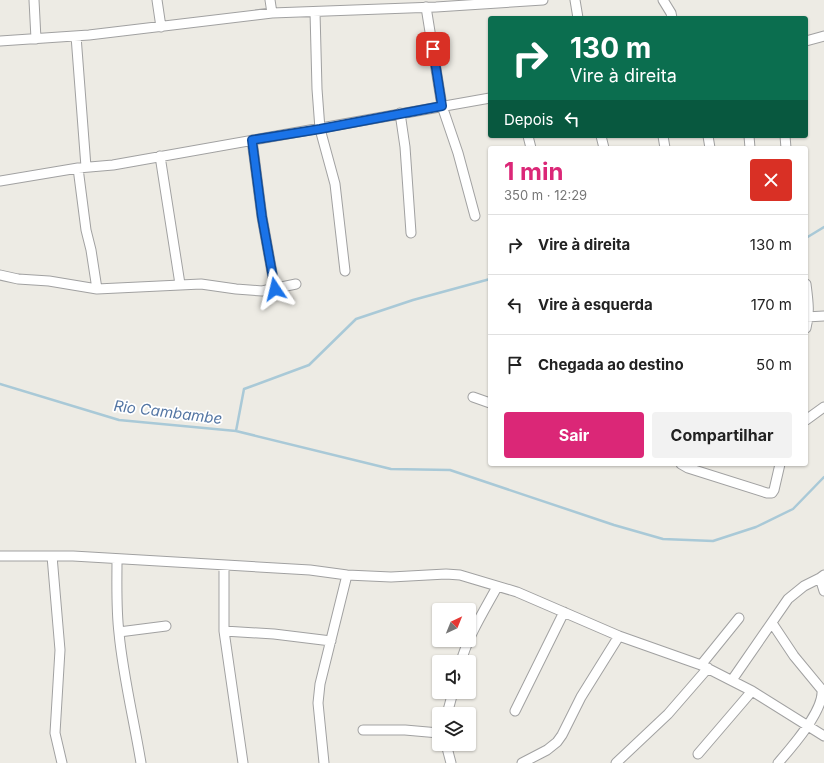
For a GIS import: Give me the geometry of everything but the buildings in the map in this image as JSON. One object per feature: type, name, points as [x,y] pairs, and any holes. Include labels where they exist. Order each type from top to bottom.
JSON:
[{"type":"street","points":[[34,0],[36,39]]},
{"type":"street","points":[[157,0],[161,27]]},
{"type":"street","points":[[270,0],[272,13]]},
{"type":"street","points":[[0,41],[76,36],[272,13],[315,12],[356,5],[426,6],[435,3],[543,0]]},
{"type":"street","points":[[575,0],[578,16]]},
{"type":"street","points":[[663,0],[672,16]]},
{"type":"street","points":[[426,6],[442,106],[458,153],[475,216]]},
{"type":"street","points":[[315,12],[317,89],[320,129],[335,184],[345,271]]},
{"type":"street","points":[[76,36],[86,230],[91,250],[97,289]]},
{"type":"street","points":[[808,40],[824,36]]},
{"type":"street","points":[[0,181],[82,168],[113,165],[488,98]]},
{"type":"street","points":[[400,114],[405,147],[411,233]]},
{"type":"street","points":[[252,140],[262,217],[275,289]]},
{"type":"street","points":[[160,156],[180,284]]},
{"type":"street","points":[[0,275],[18,279],[49,281],[97,289],[180,284],[217,285],[253,291],[275,289],[296,284]]},
{"type":"street","points":[[808,298],[808,311]]},
{"type":"street","points":[[808,317],[824,316]]},
{"type":"street","points":[[473,397],[488,402]]},
{"type":"street","points":[[808,419],[824,407]]},
{"type":"street","points":[[685,466],[767,493],[772,493],[774,490],[780,466]]},
{"type":"street","points":[[0,556],[52,556],[224,564],[310,570],[347,575],[391,577],[446,574],[460,575],[517,592],[619,636],[705,666],[752,691],[824,736]]},
{"type":"street","points":[[52,556],[60,650],[55,733],[62,763]]},
{"type":"street","points":[[117,559],[118,632],[122,662],[141,763]]},
{"type":"street","points":[[224,564],[224,631],[243,763]]},
{"type":"street","points":[[324,763],[318,703],[320,684],[347,575]]},
{"type":"street","points":[[732,680],[788,599],[794,593],[822,576],[824,591]]},
{"type":"street","points":[[463,655],[472,634],[497,587]]},
{"type":"street","points":[[515,711],[564,612]]},
{"type":"street","points":[[616,763],[668,714],[705,666],[739,618]]},
{"type":"street","points":[[772,623],[794,656],[824,694],[820,710],[810,726],[778,763]]},
{"type":"street","points":[[118,632],[166,626]]},
{"type":"street","points":[[224,631],[261,632],[331,641]]},
{"type":"street","points":[[522,763],[547,750],[557,742],[581,697],[619,636]]},
{"type":"street","points":[[698,754],[752,691]]},
{"type":"street","points":[[363,730],[405,730],[432,732]]},
{"type":"street","points":[[448,751],[451,763]]},
{"type":"waterway","name":"Rio Cambambe","points":[[808,237],[824,227]]},
{"type":"waterway","name":"Rio Cambambe","points":[[0,384],[119,420],[236,431],[244,389],[309,365],[356,319],[413,300],[488,280]]},
{"type":"waterway","points":[[236,431],[391,469],[450,470],[614,525],[663,539],[713,541],[756,527],[793,509],[824,477]]},
{"type":"route","points":[[275,289],[262,217],[252,140],[442,106],[433,49]]}]
